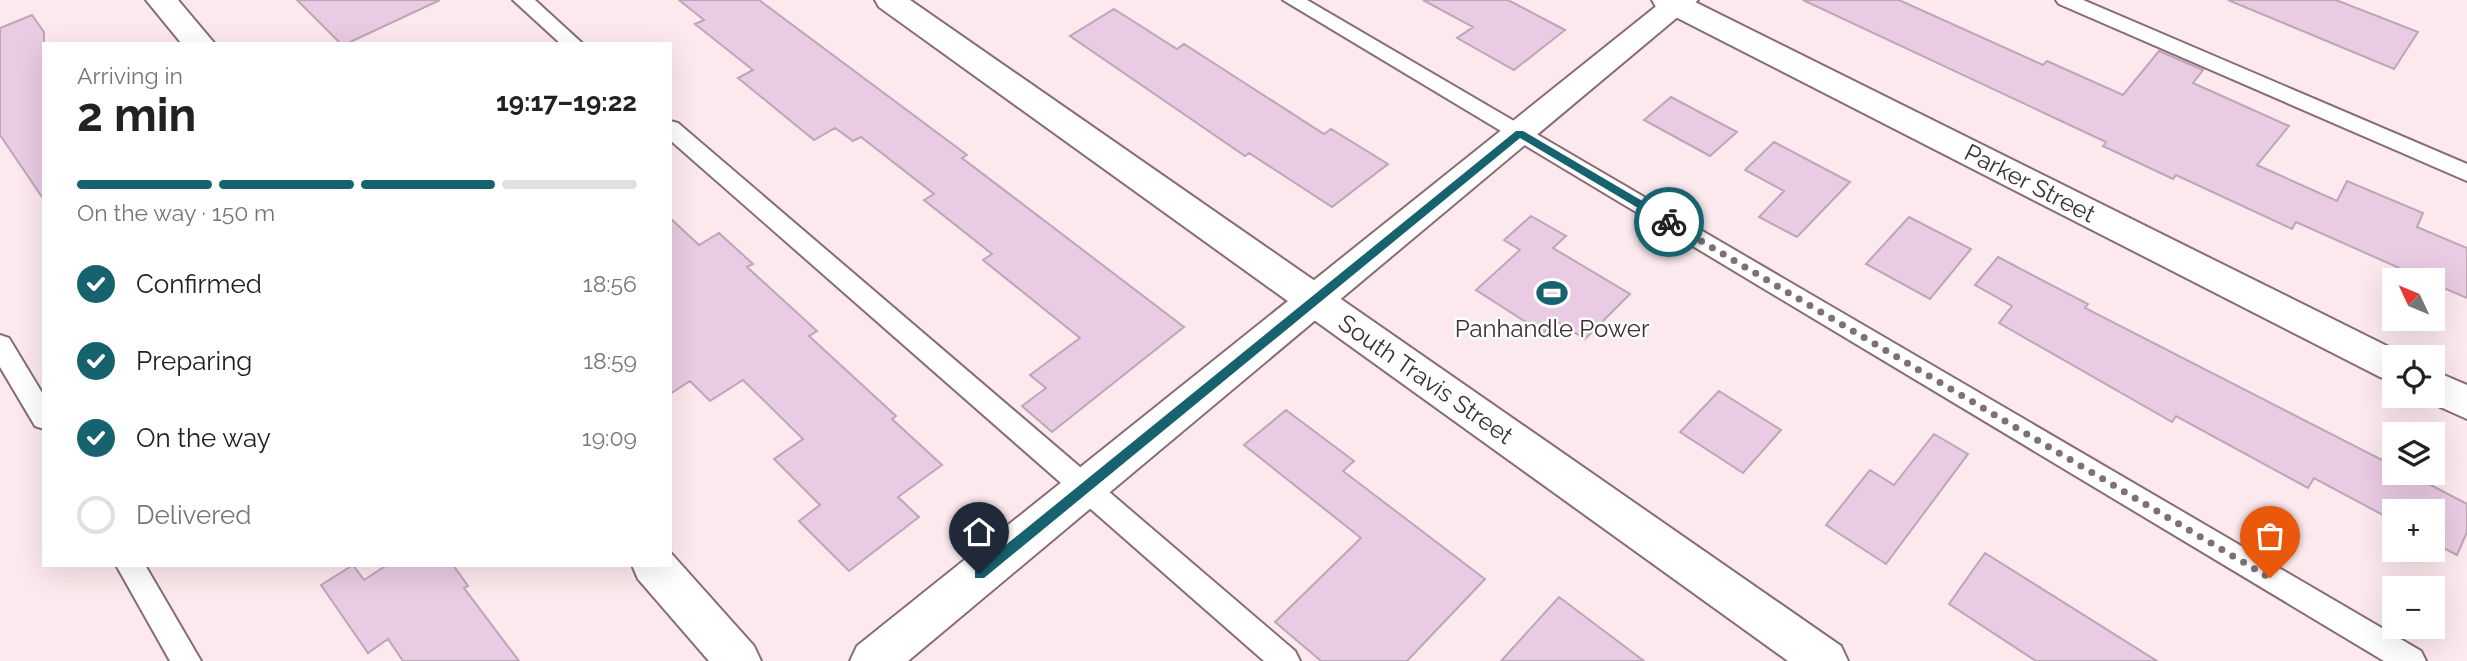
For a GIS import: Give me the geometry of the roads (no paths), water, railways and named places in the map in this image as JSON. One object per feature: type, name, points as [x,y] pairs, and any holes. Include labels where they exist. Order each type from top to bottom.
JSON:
[{"type":"street","points":[[161,0],[197,42]]},
{"type":"street","name":"South Travis Street","points":[[890,0],[1825,661]]},
{"type":"street","points":[[873,661],[1520,133],[1676,2]]},
{"type":"street","name":"Parker Street","points":[[1676,2],[2382,360]]},
{"type":"street","points":[[2445,392],[2467,403]]},
{"type":"street","points":[[656,567],[738,661]]},
{"type":"lane","points":[[523,0],[571,42]]},
{"type":"lane","points":[[1293,0],[2411,661]]},
{"type":"lane","points":[[2066,0],[2467,173]]},
{"type":"lane","points":[[672,130],[1285,661]]},
{"type":"lane","points":[[0,345],[42,416]]},
{"type":"lane","points":[[131,567],[186,661]]},
{"type":"place","name":"Panhandle Power","points":[[1552,293]]}]
